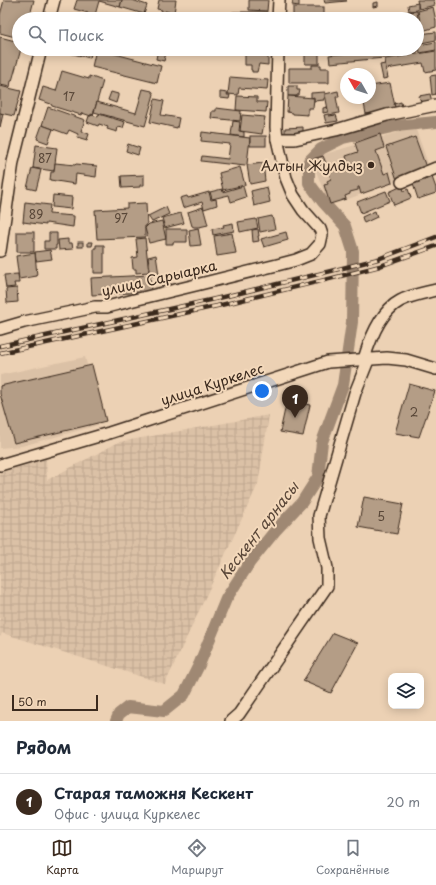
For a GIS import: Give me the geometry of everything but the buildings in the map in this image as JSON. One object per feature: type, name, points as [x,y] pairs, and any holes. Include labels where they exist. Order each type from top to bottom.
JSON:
[{"type":"street","points":[[51,12],[54,0]]},
{"type":"street","points":[[278,12],[279,0]]},
{"type":"street","points":[[0,251],[13,162],[39,56]]},
{"type":"street","points":[[278,56],[277,139],[295,139],[336,130],[387,114],[436,105]]},
{"type":"street","name":"улица Сарыарка","points":[[0,329],[24,322],[95,307],[106,307],[138,300],[296,260],[311,254],[320,244],[322,235],[320,229],[303,210],[286,178],[277,139]]},
{"type":"street","points":[[402,182],[436,168]]},
{"type":"street","points":[[231,721],[239,714],[328,586],[327,568],[320,538],[319,516],[355,393],[367,359],[368,349],[379,324],[388,309],[399,301],[414,295],[436,290]]},
{"type":"street","name":"улица Куркелес","points":[[0,464],[109,433],[328,362],[387,358],[406,360],[436,369]]},
{"type":"shaded area","name":"Алтын Жулдыз","points":[[415,127],[430,169],[329,206],[312,160],[325,154]]},
{"type":"shaded area","points":[[85,357],[102,424],[22,446],[0,448],[0,375]]},
{"type":"shaded area","points":[[269,415],[258,484],[165,684],[2,633],[0,637],[0,473],[46,459],[47,480],[119,442]]},
{"type":"waterway","name":"Кескент арнасы","points":[[116,721],[119,714],[128,707],[164,711],[184,695],[199,665],[226,599],[250,562],[275,531],[302,502],[318,477],[322,442],[343,385],[352,322],[353,251],[345,226],[323,202],[309,183],[309,161],[321,149],[343,138],[396,126],[436,122]]},
{"type":"railway","points":[[0,346],[215,299],[331,271],[378,259],[436,237]]},
{"type":"railway","points":[[0,353],[217,306],[333,278],[380,266],[436,246]]},
{"type":"place","name":"Алтын Жулдыз","points":[[371,165]]},
{"type":"place","name":"Старая таможня Кескент","points":[[295,418]]}]
